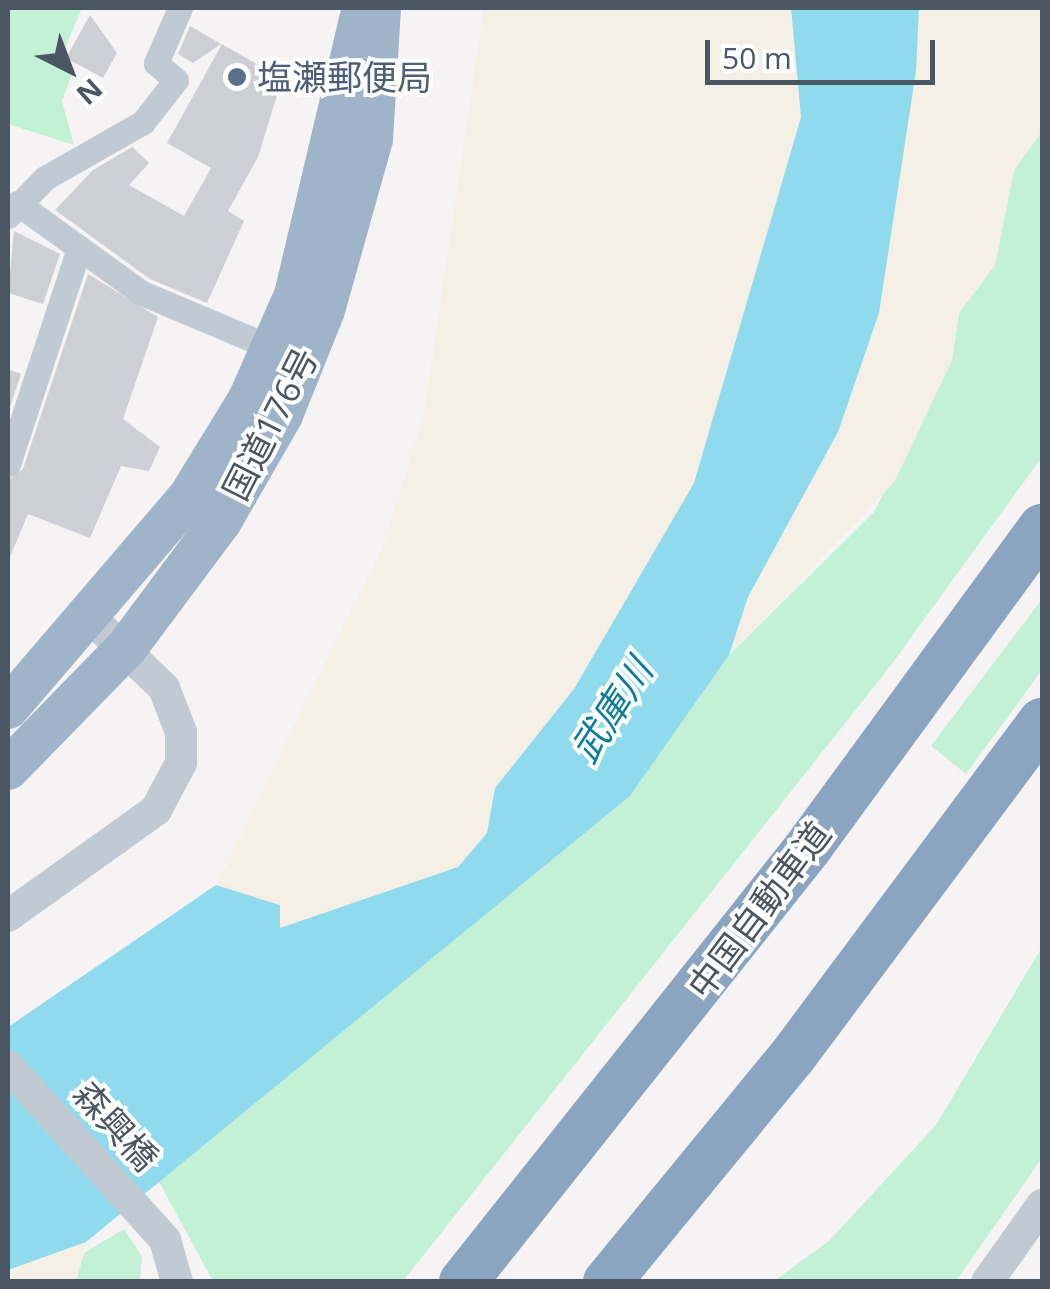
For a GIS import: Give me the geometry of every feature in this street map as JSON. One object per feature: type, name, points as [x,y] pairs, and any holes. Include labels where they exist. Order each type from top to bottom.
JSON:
[{"type":"highway","name":"国道176号","points":[[8,708],[189,497],[272,348],[320,206],[363,8]]},
{"type":"highway","name":"国道176号","points":[[8,768],[127,646],[221,521],[282,415],[324,310],[372,139],[380,8]]},
{"type":"highway","name":"中国自動車道","points":[[463,1282],[808,849],[1042,528]]},
{"type":"highway","points":[[607,1282],[792,1056],[1040,725]]},
{"type":"street","points":[[180,8],[156,63],[176,80],[143,122],[12,209],[79,248],[142,293],[272,348]]},
{"type":"street","points":[[8,464],[79,248]]},
{"type":"street","points":[[8,916],[131,832],[173,786],[184,746],[178,719],[127,646],[90,617]]},
{"type":"street","name":"森興橋","points":[[8,1066],[166,1240],[177,1282]]},
{"type":"street","points":[[987,1282],[1042,1206]]},
{"type":"green space","points":[[8,8],[82,8],[57,67],[72,74],[62,101],[74,145],[8,124]]},
{"type":"green space","points":[[1042,131],[1042,457],[888,669],[403,1281],[213,1281],[159,1182],[630,796],[729,655],[874,512],[952,360],[959,313],[995,265],[1014,170]]},
{"type":"green space","points":[[1042,599],[1042,670],[966,774],[931,746]]},
{"type":"green space","points":[[1042,947],[1042,1158],[956,1281],[774,1281],[829,1241],[936,1125]]},
{"type":"green space","points":[[124,1229],[142,1256],[140,1281],[76,1282],[84,1253]]},
{"type":"sand","points":[[484,8],[791,8],[801,117],[694,483],[574,689],[495,788],[487,833],[458,867],[279,928],[280,905],[216,885],[380,554],[423,421]]},
{"type":"sand","points":[[919,8],[1042,8],[1042,131],[1014,170],[995,265],[959,313],[952,360],[895,481],[729,655],[748,597],[838,432],[879,313]]},
{"type":"sand","points":[[86,1242],[76,1281],[8,1281],[17,1264]]},
{"type":"water","name":"武庫川","points":[[791,8],[919,8],[916,71],[879,313],[838,432],[748,597],[729,655],[630,796],[86,1242],[8,1270],[8,1027],[216,885],[280,905],[280,928],[458,867],[487,833],[495,788],[574,689],[694,483],[801,117]]},
{"type":"building","points":[[90,15],[117,53],[103,78],[66,58]]},
{"type":"building","points":[[190,26],[221,44],[193,63],[178,54]]},
{"type":"building","points":[[222,44],[282,79],[258,157],[228,211],[244,221],[207,303],[150,279],[55,210],[93,170],[132,147],[149,163],[129,185],[184,216],[211,168],[167,143]]},
{"type":"building","points":[[14,231],[60,254],[43,304],[8,293]]},
{"type":"building","points":[[88,274],[158,317],[123,419],[160,447],[149,471],[121,466],[90,538],[28,514],[8,562],[8,480],[23,469]]},
{"type":"building","points":[[8,369],[21,374],[8,413]]},
{"type":"place","name":"塩瀬郵便局","points":[[237,77]]}]
